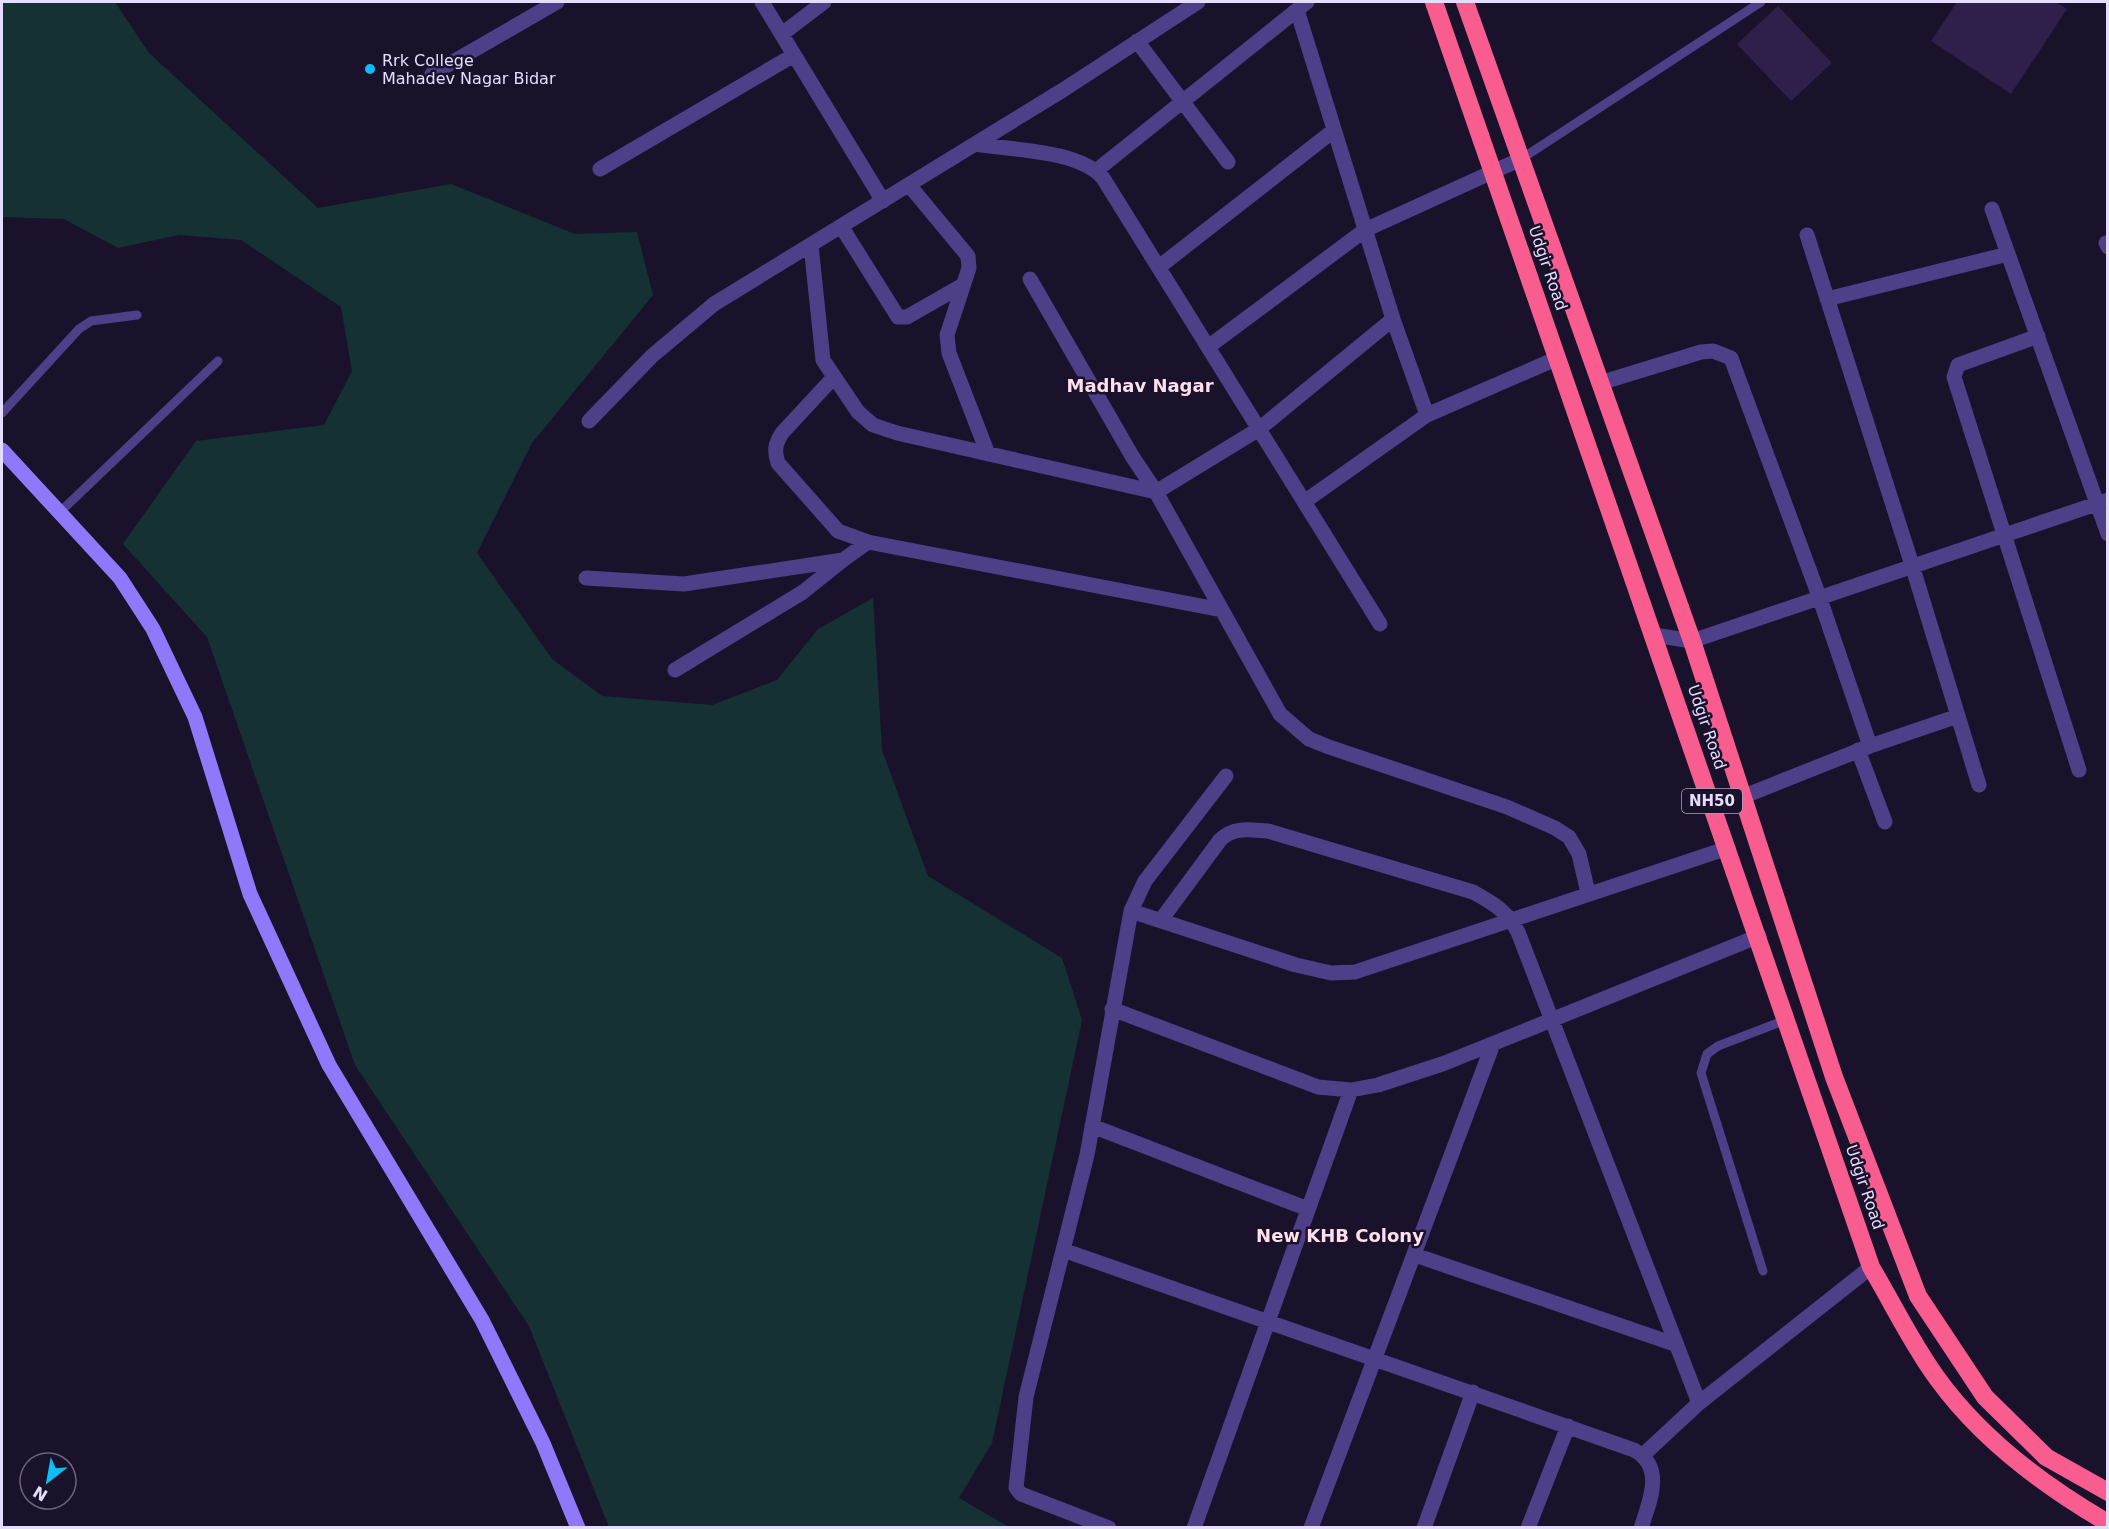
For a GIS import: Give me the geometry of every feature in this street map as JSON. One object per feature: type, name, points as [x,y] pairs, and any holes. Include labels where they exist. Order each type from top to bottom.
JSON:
[{"type":"highway","name":"Udgir Road","points":[[1434,2],[1788,1020],[1871,1268],[1937,1379],[1993,1441],[2058,1494],[2108,1523]]},
{"type":"highway","name":"Udgir Road","points":[[1465,2],[1692,641],[1834,1077],[1918,1296],[1985,1397],[2046,1457],[2108,1492]]},
{"type":"main road","points":[[2,450],[120,578],[153,629],[195,717],[250,894],[329,1065],[482,1320],[543,1443],[578,1527]]},
{"type":"street","points":[[432,74],[557,2]]},
{"type":"street","points":[[762,2],[883,201]]},
{"type":"street","points":[[782,34],[825,2]]},
{"type":"street","points":[[589,421],[652,356],[714,304],[975,144],[1198,2]]},
{"type":"street","points":[[1097,170],[1181,100],[1302,6],[1333,130],[1393,319],[1427,415]]},
{"type":"street","points":[[1137,41],[1228,162]]},
{"type":"street","points":[[600,169],[794,55]]},
{"type":"street","points":[[1159,267],[1333,130]]},
{"type":"street","points":[[975,144],[1075,159],[1097,170],[1380,624]]},
{"type":"street","points":[[1208,347],[1365,230],[1495,173],[1521,159]]},
{"type":"street","points":[[909,185],[968,256],[969,268],[948,335],[949,352],[988,454]]},
{"type":"street","points":[[1992,209],[2102,502],[2108,534]]},
{"type":"street","points":[[841,226],[898,317],[907,316],[963,285]]},
{"type":"street","points":[[1807,235],[1979,784]]},
{"type":"street","points":[[812,245],[823,360],[858,412],[873,425],[1156,492],[1259,429],[1393,319]]},
{"type":"street","points":[[1827,299],[2008,254]]},
{"type":"street","points":[[1030,279],[1132,456],[1156,492],[1280,714],[1309,739],[1507,807],[1555,828],[1569,837],[1579,854],[1588,893]]},
{"type":"street","points":[[2038,336],[1958,365],[1953,373],[2079,770]]},
{"type":"street","points":[[1600,383],[1701,352],[1713,351],[1731,358],[1819,596],[1885,822]]},
{"type":"street","points":[[1304,502],[1427,415],[1558,358]]},
{"type":"street","points":[[834,377],[782,434],[776,444],[775,454],[778,463],[838,531],[868,542],[1222,610]]},
{"type":"street","points":[[1654,635],[1692,641],[1819,596],[2102,502]]},
{"type":"street","points":[[675,669],[803,592],[868,542]]},
{"type":"street","points":[[586,578],[684,584],[843,560]]},
{"type":"street","points":[[1742,797],[1864,748],[1958,716]]},
{"type":"street","points":[[1109,1527],[1021,1494],[1016,1488],[1026,1397],[1092,1126],[1131,911],[1145,881],[1226,776]]},
{"type":"street","points":[[1161,921],[1220,840],[1234,830],[1245,829],[1268,831],[1473,892],[1498,905],[1511,918],[1699,1403]]},
{"type":"street","points":[[1131,911],[1296,965],[1331,973],[1355,972],[1511,918],[1728,848]]},
{"type":"street","points":[[1112,1009],[1318,1087],[1351,1090],[1378,1085],[1445,1063],[1759,936]]},
{"type":"street","points":[[1311,1527],[1493,1044]]},
{"type":"street","points":[[1194,1527],[1351,1090]]},
{"type":"street","points":[[1092,1126],[1308,1209]]},
{"type":"street","points":[[1063,1250],[1473,1392],[1643,1455],[1653,1474],[1652,1495],[1641,1527]]},
{"type":"street","points":[[1415,1255],[1677,1345]]},
{"type":"street","points":[[1643,1455],[1699,1403],[1871,1268]]},
{"type":"street","points":[[1424,1527],[1473,1392]]},
{"type":"street","points":[[1528,1527],[1568,1426]]},
{"type":"lane","points":[[1521,159],[1761,2]]},
{"type":"lane","points":[[2,413],[80,329],[91,321],[137,315]]},
{"type":"lane","points":[[60,512],[218,361]]},
{"type":"lane","points":[[1763,1270],[1701,1073],[1707,1054],[1718,1046],[1788,1020]]},
{"type":"green space","points":[[2,2],[115,2],[149,53],[318,208],[451,184],[575,234],[637,232],[653,295],[532,443],[477,553],[552,659],[602,696],[712,705],[777,680],[818,629],[873,598],[882,750],[928,876],[1062,958],[1082,1020],[992,1443],[959,1498],[1009,1527],[609,1527],[529,1326],[355,1065],[207,637],[123,544],[196,441],[324,425],[352,371],[341,307],[241,240],[179,235],[118,248],[64,219],[2,217]]},
{"type":"building","points":[[1957,2],[2056,2],[2067,9],[2011,94],[1931,41]]},
{"type":"building","points":[[1778,6],[1832,63],[1791,101],[1737,44]]},
{"type":"place","name":"Rrk College Mahadev Nagar Bidar","points":[[370,69]]},
{"type":"district","name":"Madhav Nagar","points":[[1140,385]]},
{"type":"district","name":"New KHB Colony","points":[[1340,1235]]}]
